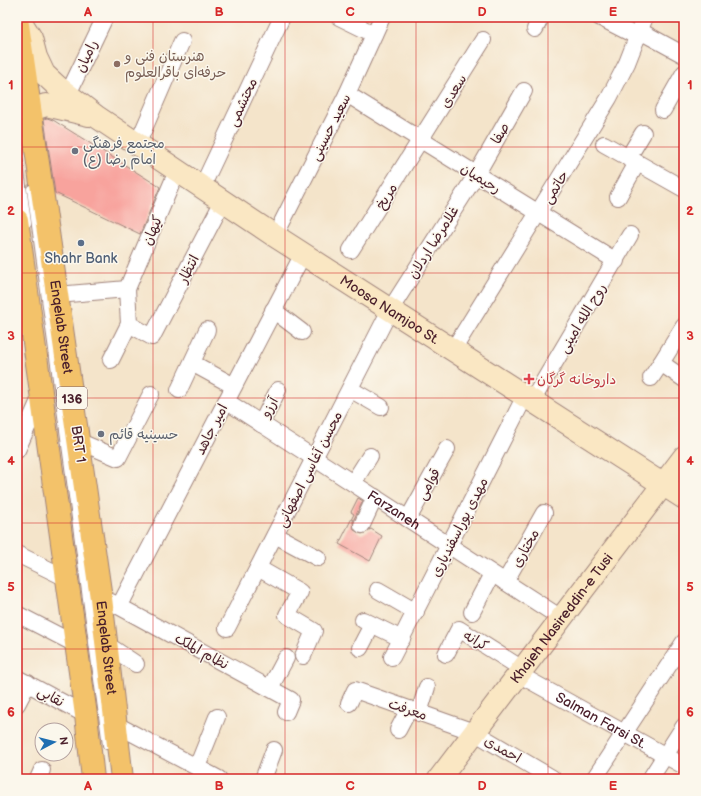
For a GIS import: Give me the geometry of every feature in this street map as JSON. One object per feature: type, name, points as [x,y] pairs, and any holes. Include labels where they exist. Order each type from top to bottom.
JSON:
[{"type":"main road","name":"Moosa Namjoo St.","points":[[18,18],[31,38],[40,68],[49,79],[97,117],[275,236],[684,498]]},
{"type":"main road","name":"Enqelab Street","points":[[18,18],[30,118],[78,441],[110,602],[106,644],[122,779]]},
{"type":"main road","name":"Moosa Namjoo St.","points":[[30,118],[34,109],[46,105],[97,117]]},
{"type":"main road","name":"Enqelab Street","points":[[17,220],[24,329],[41,396],[75,644],[96,771]]},
{"type":"main road","name":"Khajeh Nasireddin-e Tusi","points":[[439,779],[474,732],[517,669],[561,618],[684,457]]},
{"type":"street","name":"رامیان","points":[[68,94],[105,17]]},
{"type":"street","name":"محتشمی","points":[[202,186],[282,17]]},
{"type":"street","points":[[339,17],[374,34]]},
{"type":"street","name":"سعید حسینی","points":[[275,236],[347,94],[382,17]]},
{"type":"street","points":[[599,17],[641,29],[684,55]]},
{"type":"street","name":"حاتمی","points":[[453,350],[609,98],[641,29]]},
{"type":"street","name":"سعدی","points":[[422,141],[483,40]]},
{"type":"street","points":[[137,145],[182,41]]},
{"type":"street","points":[[663,110],[684,73]]},
{"type":"street","name":"صفا","points":[[476,175],[524,91]]},
{"type":"street","name":"رحیمیان","points":[[347,94],[538,214],[616,261]]},
{"type":"street","points":[[618,196],[643,133]]},
{"type":"street","name":"مریخ","points":[[351,250],[422,141]]},
{"type":"street","points":[[604,144],[684,189]]},
{"type":"street","name":"کیهان","points":[[111,360],[129,324],[127,289],[177,171]]},
{"type":"street","name":"غلامرضا اردلان","points":[[390,310],[476,175]]},
{"type":"street","name":"انتظار","points":[[129,324],[152,337],[223,201]]},
{"type":"street","name":"روح الله امینی","points":[[529,399],[616,261],[630,235]]},
{"type":"street","name":"امیر جاهد","points":[[110,602],[226,401],[303,254]]},
{"type":"street","points":[[57,294],[127,289]]},
{"type":"street","points":[[273,310],[302,332]]},
{"type":"street","name":"محسن آغاسی اصفهانی","points":[[227,628],[390,310]]},
{"type":"street","points":[[651,378],[684,326]]},
{"type":"street","points":[[179,390],[207,330]]},
{"type":"street","points":[[192,363],[234,386]]},
{"type":"street","points":[[661,364],[684,379]]},
{"type":"street","points":[[350,389],[381,407]]},
{"type":"street","name":"آرزو","points":[[260,424],[278,390]]},
{"type":"street","points":[[78,441],[118,458],[151,394]]},
{"type":"street","points":[[17,450],[41,396]]},
{"type":"street","name":"مهدی پوراسفندیاری","points":[[392,657],[449,546],[529,399]]},
{"type":"street","name":"Farzaneh","points":[[226,401],[561,618]]},
{"type":"street","name":"قوامی","points":[[408,520],[447,449]]},
{"type":"street","points":[[353,483],[370,456]]},
{"type":"street","points":[[362,525],[374,497]]},
{"type":"street","name":"مختاری","points":[[472,612],[499,578],[544,513]]},
{"type":"street","points":[[275,535],[318,558]]},
{"type":"street","points":[[17,554],[66,578]]},
{"type":"street","points":[[258,568],[300,592],[287,615],[314,631],[303,656]]},
{"type":"street","points":[[378,590],[416,612]]},
{"type":"street","name":"نظام الملک","points":[[110,602],[291,700],[286,712]]},
{"type":"street","points":[[17,614],[75,644]]},
{"type":"street","points":[[360,648],[368,623],[402,639]]},
{"type":"street","name":"کرانه","points":[[446,654],[459,630],[517,669]]},
{"type":"street","points":[[594,779],[623,732],[684,642]]},
{"type":"street","points":[[106,644],[136,664]]},
{"type":"street","points":[[270,688],[286,658]]},
{"type":"street","name":"Salman Farsi St.","points":[[517,669],[623,732],[684,766]]},
{"type":"street","points":[[17,704],[22,681]]},
{"type":"street","name":"نقابی","points":[[22,681],[86,715]]},
{"type":"street","points":[[398,730],[414,711],[427,688]]},
{"type":"street","name":"معرفت","points":[[349,704],[355,690],[474,732]]},
{"type":"street","points":[[197,767],[217,717]]},
{"type":"street","points":[[115,724],[219,779]]},
{"type":"street","points":[[650,779],[684,726]]},
{"type":"street","name":"احمدی","points":[[474,732],[552,778]]},
{"type":"street","points":[[263,779],[274,750]]},
{"type":"lane","name":"BRT 1","points":[[24,144],[109,756]]},
{"type":"lane","name":"BRT 1","points":[[17,149],[96,771]]},
{"type":"building","name":"مجتمع فرهنگی امام رضا (ع)","points":[[47,118],[53,120],[160,187],[140,234],[55,193],[44,119]]},
{"type":"building","points":[[358,498],[363,501],[353,521],[354,530],[362,534],[371,529],[382,536],[370,561],[339,544],[354,514],[351,512]]},
{"type":"place","name":"هنرستان فنی و حرفه‌ای باقرالعلوم","points":[[117,64]]},
{"type":"place","name":"مجتمع فرهنگی امام رضا (ع)","points":[[75,151]]},
{"type":"place","name":"Shahr Bank","points":[[81,243]]},
{"type":"place","name":"داروخانه گرگان","points":[[529,379]]},
{"type":"place","name":"حسینیه قائم","points":[[101,434]]}]
